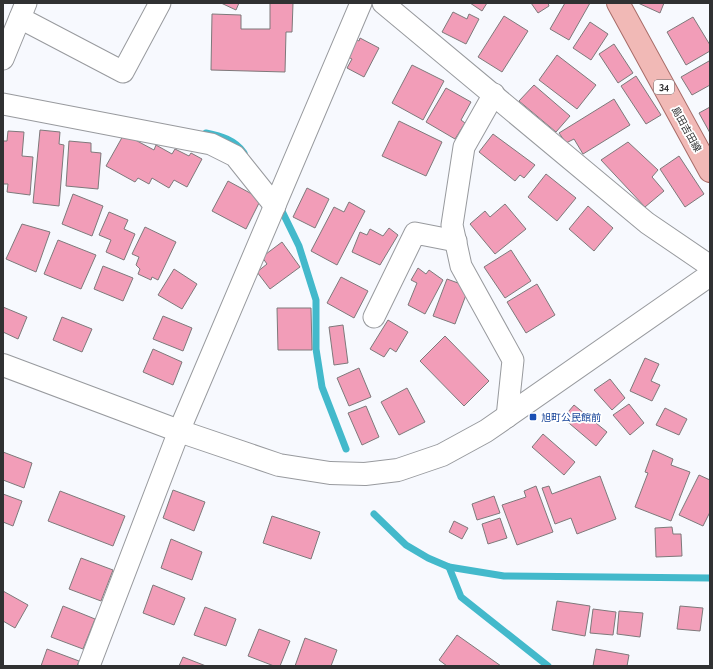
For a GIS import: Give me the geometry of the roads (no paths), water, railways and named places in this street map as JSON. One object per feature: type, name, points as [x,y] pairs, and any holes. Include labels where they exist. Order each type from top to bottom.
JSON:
[{"type":"main road","name":"島田吉田線","points":[[618,3],[710,171]]},
{"type":"street","points":[[3,59],[23,10],[123,72],[160,3]]},
{"type":"street","points":[[89,666],[179,431],[361,3]]},
{"type":"street","points":[[383,3],[647,223],[710,266]]},
{"type":"street","points":[[494,94],[464,147],[452,225],[461,266],[513,360],[507,417]]},
{"type":"street","points":[[3,104],[211,144],[235,156],[275,206]]},
{"type":"street","points":[[374,317],[415,233],[456,241]]},
{"type":"street","points":[[3,365],[179,431],[279,465],[330,472],[365,474],[398,470],[442,455],[486,431],[710,275]]},
{"type":"waterway","points":[[206,133],[227,139],[244,153]]},
{"type":"waterway","points":[[279,205],[299,246],[316,300],[316,349],[322,387],[346,449]]},
{"type":"waterway","points":[[374,514],[406,545],[428,558],[449,567],[504,576],[710,578]]},
{"type":"waterway","points":[[449,567],[461,597],[548,666]]},
{"type":"place","name":"旭町公民館前","points":[[533,417]]}]
